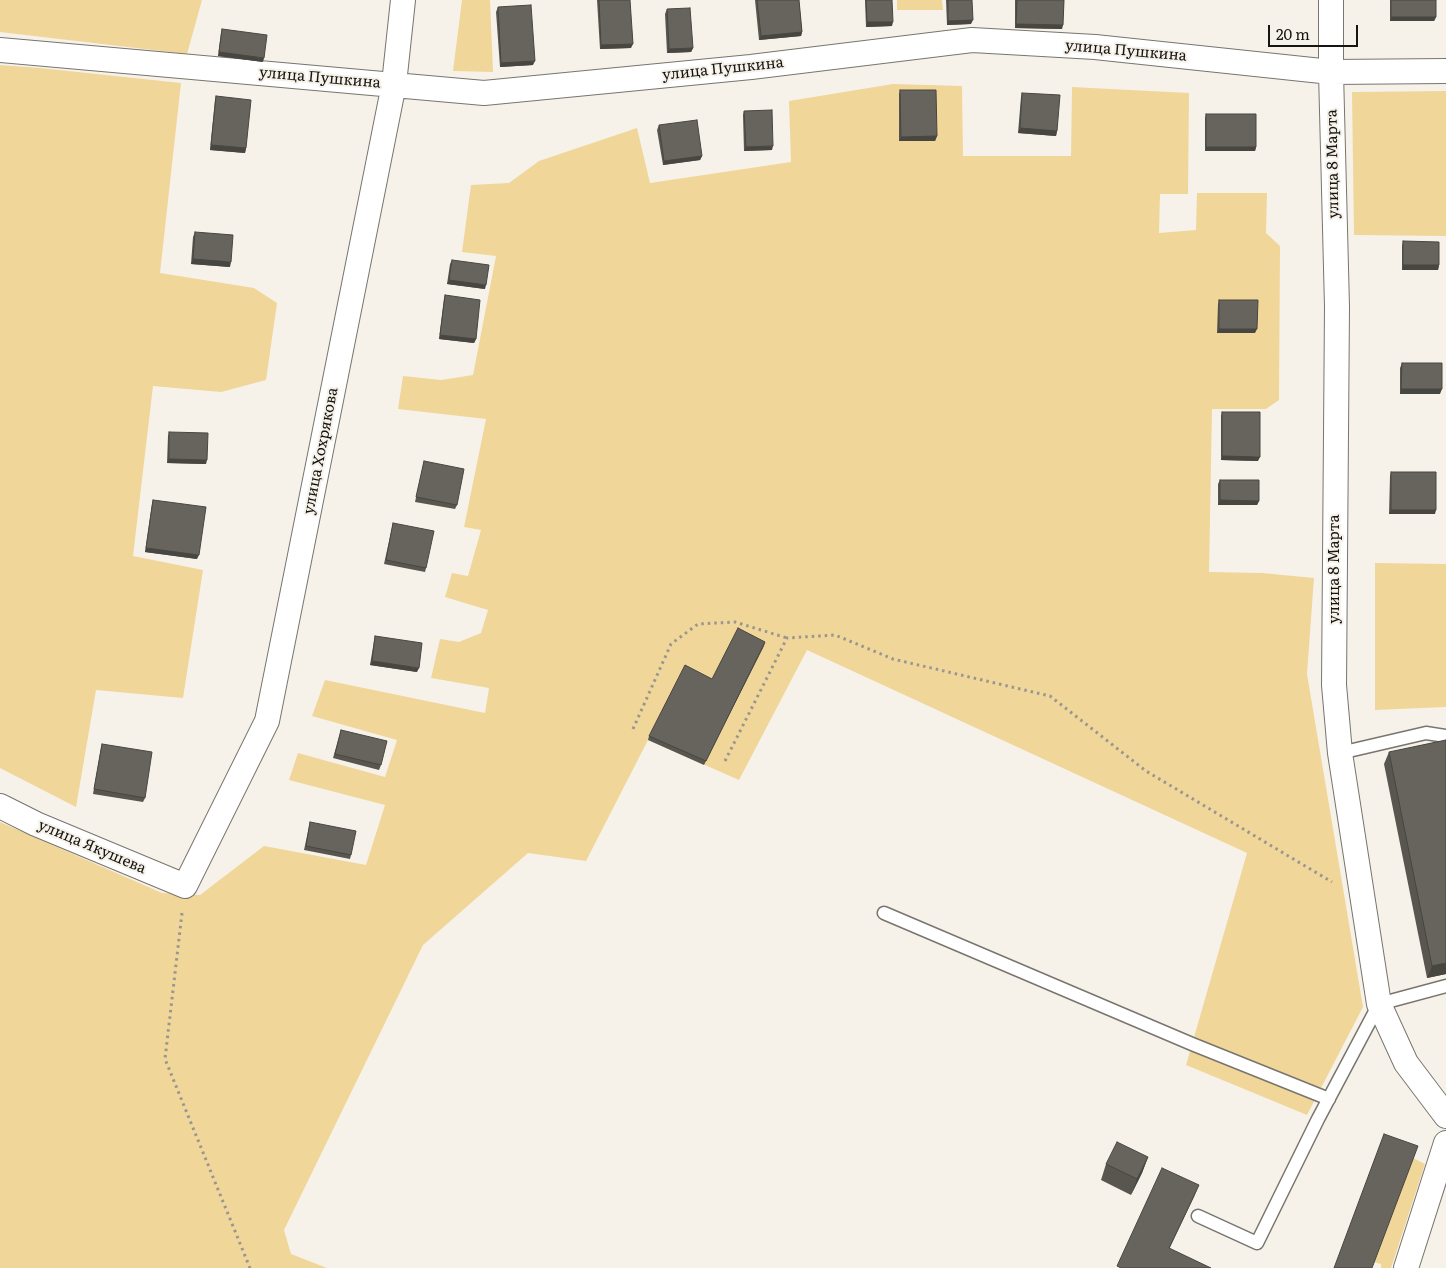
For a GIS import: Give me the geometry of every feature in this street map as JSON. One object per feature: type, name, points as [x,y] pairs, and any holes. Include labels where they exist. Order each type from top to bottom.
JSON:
[{"type":"street","name":"улица Хохрякова","points":[[185,886],[267,721],[394,84],[403,0]]},
{"type":"street","name":"улица 8 Марта","points":[[1331,0],[1337,307],[1334,685],[1340,753],[1379,1004],[1406,1063],[1446,1116]]},
{"type":"street","name":"улица Пушкина","points":[[0,50],[394,84],[484,94],[751,67],[972,40],[1095,47],[1331,72],[1446,71]]},
{"type":"street","name":"улица Якушева","points":[[0,806],[36,824],[185,886]]},
{"type":"street","points":[[1406,1268],[1446,1143]]},
{"type":"lane","points":[[1340,753],[1426,733],[1446,736]]},
{"type":"lane","points":[[884,913],[1192,1044],[1329,1099]]},
{"type":"lane","points":[[1198,1216],[1257,1243],[1379,1004],[1446,986]]},
{"type":"path","points":[[633,729],[671,644],[698,624],[735,622],[787,638],[835,635],[893,659],[1050,696],[1146,771],[1363,901]]},
{"type":"path","points":[[725,761],[787,638]]},
{"type":"path","points":[[185,886],[166,1059],[250,1268]]},
{"type":"shaded area","points":[[0,0],[202,0],[187,54],[0,32]]},
{"type":"shaded area","points":[[462,0],[490,0],[493,72],[453,71]]},
{"type":"shaded area","points":[[897,0],[942,0],[943,10],[897,10]]},
{"type":"shaded area","points":[[0,65],[181,83],[160,273],[254,288],[277,303],[266,380],[221,392],[153,386],[133,556],[203,570],[183,698],[96,690],[76,807],[0,768]]},
{"type":"shaded area","points":[[893,84],[962,86],[963,156],[1071,156],[1072,87],[1189,93],[1188,194],[1160,194],[1159,233],[1196,230],[1197,193],[1267,193],[1266,233],[1280,246],[1279,400],[1266,409],[1212,409],[1209,572],[1262,573],[1314,578],[1307,674],[1363,1007],[1307,1115],[1186,1065],[1247,853],[807,650],[739,780],[648,740],[586,861],[528,853],[423,945],[284,1230],[291,1254],[327,1268],[0,1268],[0,822],[162,893],[200,895],[264,846],[366,865],[385,805],[289,780],[298,753],[385,777],[397,740],[312,716],[325,680],[485,713],[489,688],[431,678],[440,639],[459,642],[481,633],[488,610],[445,597],[452,573],[468,576],[481,530],[464,527],[486,419],[398,409],[403,376],[441,380],[473,375],[496,256],[462,252],[471,185],[509,183],[539,161],[637,128],[650,183],[791,162],[789,101]]},
{"type":"shaded area","points":[[1446,91],[1446,236],[1354,235],[1352,92]]},
{"type":"shaded area","points":[[1375,563],[1446,564],[1446,707],[1375,710]]},
{"type":"shaded area","points":[[1413,1158],[1425,1164],[1391,1268],[1381,1268],[1381,1264],[1374,1262]]},
{"type":"building","points":[[599,0],[630,0],[633,44],[601,45]]},
{"type":"building","points":[[757,0],[799,0],[802,32],[761,36]]},
{"type":"building","points":[[866,0],[892,0],[893,22],[867,22]]},
{"type":"building","points":[[948,0],[972,0],[973,20],[948,21]]},
{"type":"building","points":[[1017,0],[1064,0],[1063,25],[1016,24]]},
{"type":"building","points":[[1391,0],[1436,0],[1436,17],[1391,17]]},
{"type":"building","points":[[531,5],[535,61],[501,63],[498,7]]},
{"type":"building","points":[[690,8],[693,48],[669,49],[667,9]]},
{"type":"building","points":[[222,29],[267,35],[264,58],[219,52]]},
{"type":"building","points":[[900,90],[936,90],[937,136],[901,137]]},
{"type":"building","points":[[1022,93],[1060,95],[1057,131],[1020,128]]},
{"type":"building","points":[[216,96],[251,100],[246,148],[211,145]]},
{"type":"building","points":[[772,110],[773,146],[746,147],[744,111]]},
{"type":"building","points":[[1206,114],[1256,114],[1256,147],[1206,147]]},
{"type":"building","points":[[697,120],[702,156],[664,161],[659,125]]},
{"type":"building","points":[[195,232],[233,235],[231,262],[193,259]]},
{"type":"building","points":[[1403,241],[1439,242],[1439,265],[1403,265]]},
{"type":"building","points":[[452,260],[489,265],[486,285],[449,280]]},
{"type":"building","points":[[445,295],[480,300],[476,339],[440,335]]},
{"type":"building","points":[[1219,300],[1258,300],[1257,329],[1219,329]]},
{"type":"building","points":[[1402,363],[1442,363],[1442,389],[1401,389]]},
{"type":"building","points":[[1222,412],[1260,412],[1260,457],[1222,456]]},
{"type":"building","points":[[169,432],[208,433],[207,460],[169,459]]},
{"type":"building","points":[[424,461],[464,469],[457,505],[416,497]]},
{"type":"building","points":[[1391,472],[1436,472],[1436,510],[1391,510]]},
{"type":"building","points":[[1220,480],[1259,480],[1259,501],[1220,500]]},
{"type":"building","points":[[153,500],[206,507],[199,555],[146,548]]},
{"type":"building","points":[[393,523],[434,531],[426,568],[386,560]]},
{"type":"building","points":[[738,628],[765,642],[706,761],[649,736],[685,665],[712,679]]},
{"type":"building","points":[[375,636],[422,643],[419,668],[372,661]]},
{"type":"building","points":[[341,730],[387,741],[381,765],[335,754]]},
{"type":"building","points":[[1446,740],[1446,963],[1432,966],[1389,752]]},
{"type":"building","points":[[102,744],[152,752],[145,798],[94,789]]},
{"type":"building","points":[[310,822],[356,831],[351,855],[306,846]]},
{"type":"building","points":[[1384,1134],[1418,1146],[1372,1268],[1334,1268]]},
{"type":"building","points":[[1117,1142],[1148,1157],[1137,1179],[1106,1164]]},
{"type":"building","points":[[1162,1168],[1199,1185],[1169,1248],[1211,1268],[1121,1268],[1117,1266]]}]
